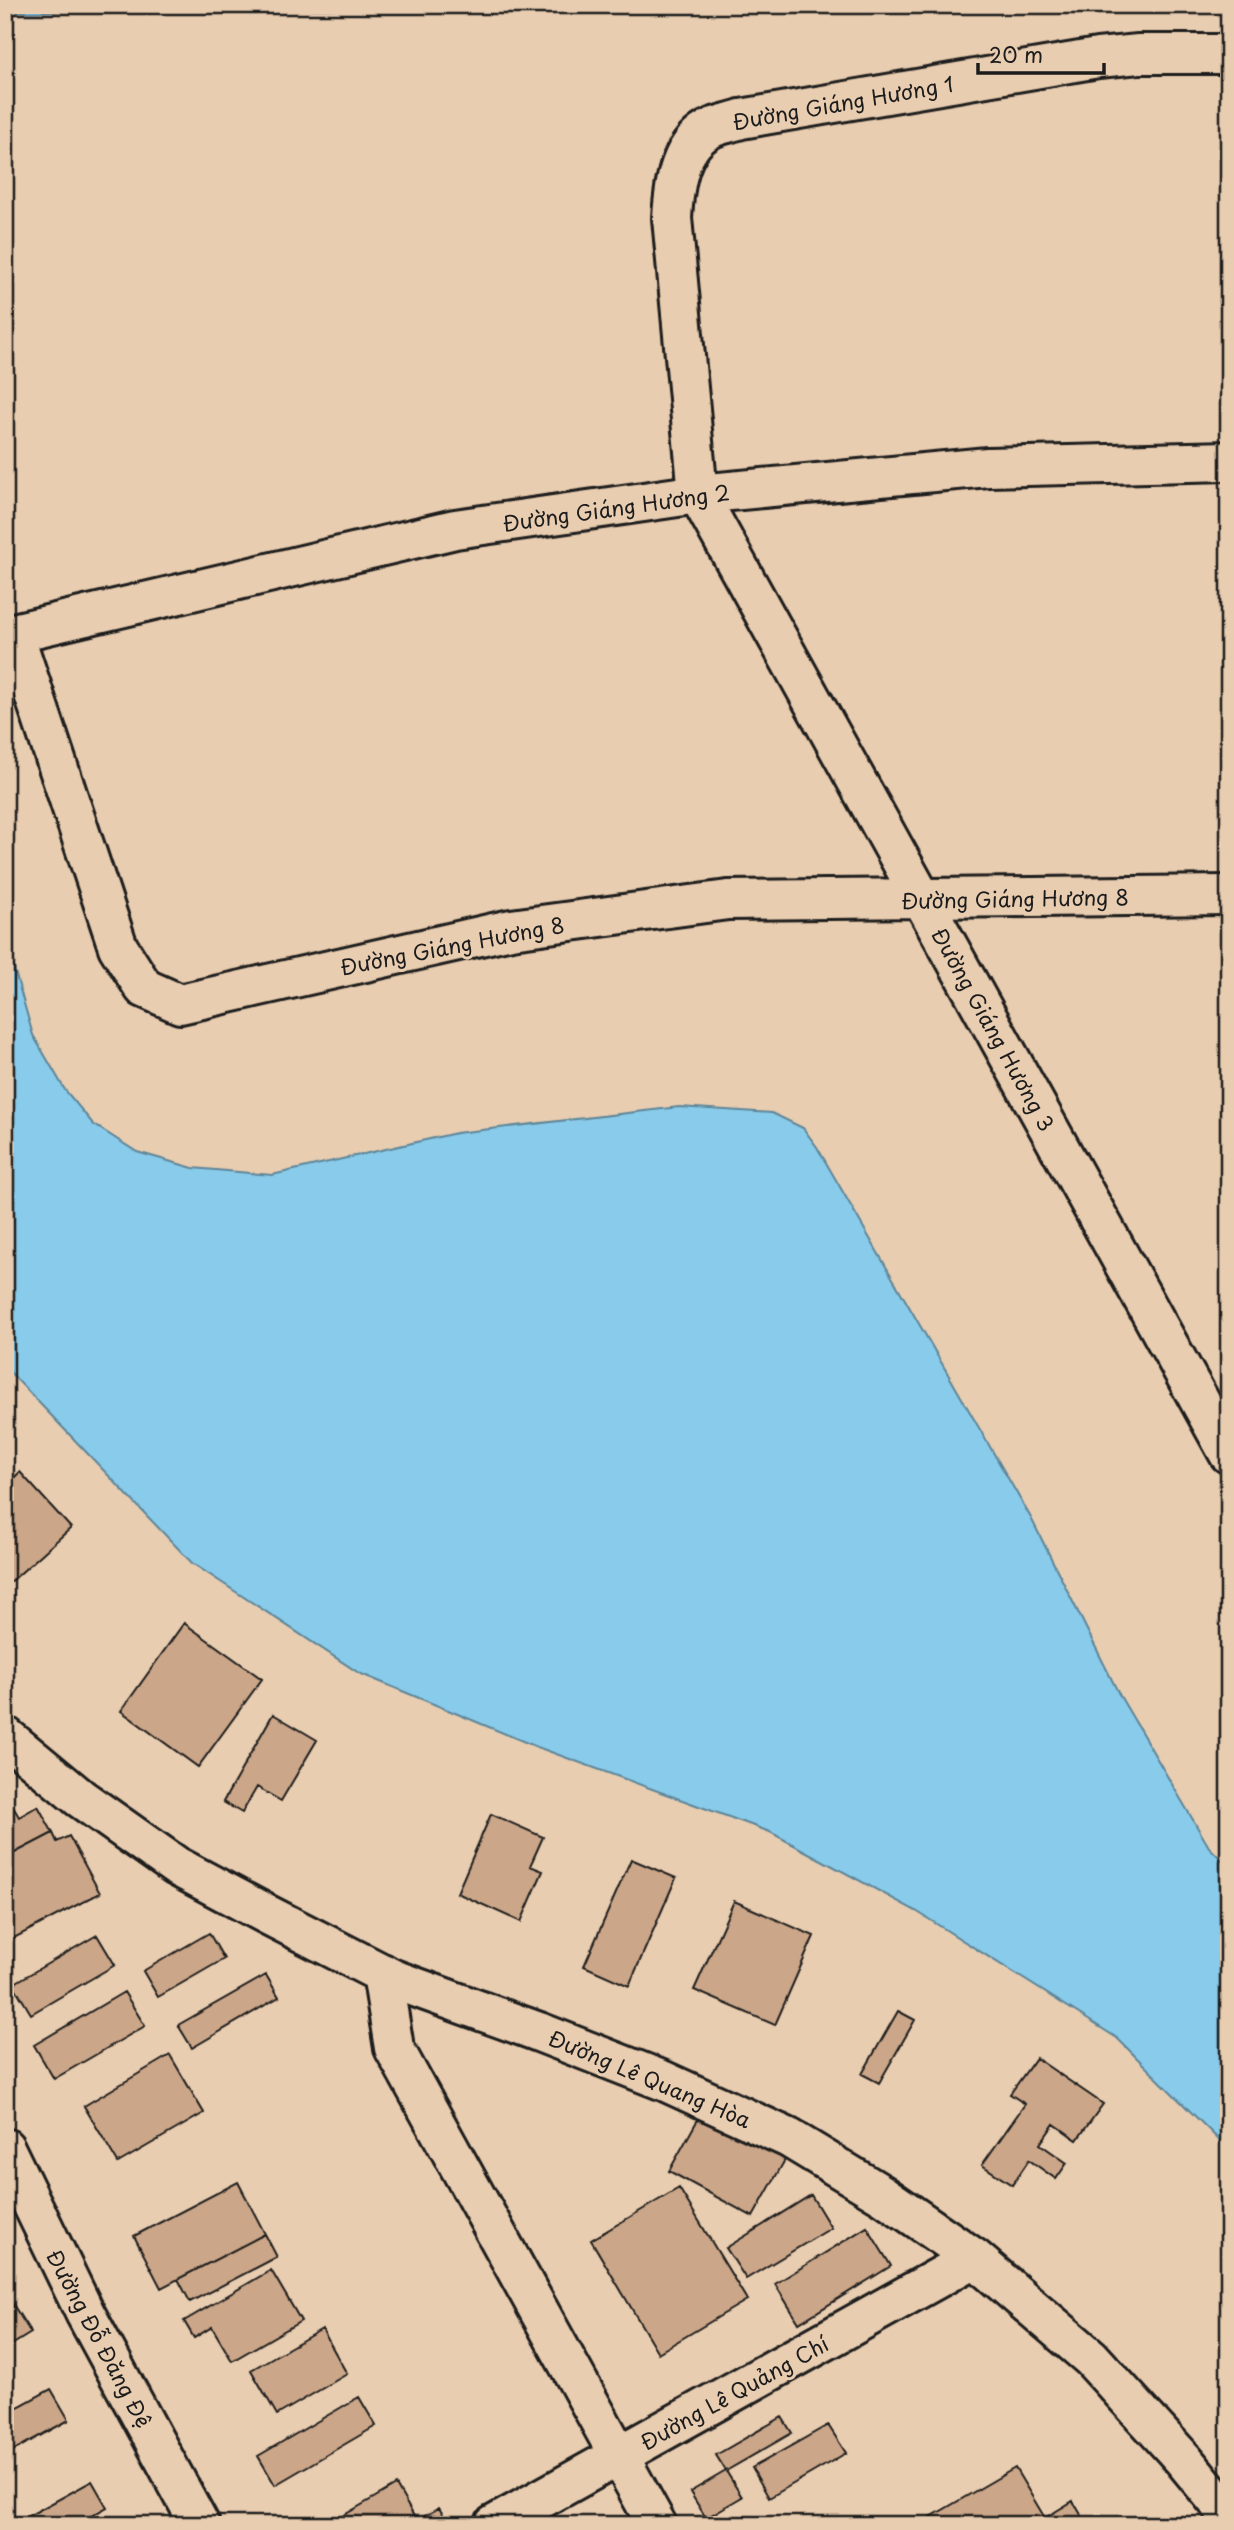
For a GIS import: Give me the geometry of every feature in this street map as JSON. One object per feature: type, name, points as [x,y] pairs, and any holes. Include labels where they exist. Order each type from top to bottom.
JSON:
[{"type":"street","name":"Đường Giáng Hương 1","points":[[698,495],[672,218],[674,183],[688,149],[711,128],[741,119],[790,110],[1098,58],[1139,54],[1229,54]]},
{"type":"street","name":"Đường Giáng Hương 2","points":[[8,636],[455,529],[698,495],[989,467],[1229,461]]},
{"type":"street","name":"Đường Giáng Hương 3","points":[[698,495],[1229,1454]]},
{"type":"street","name":"Đường Giáng Hương 8","points":[[8,636],[118,947],[144,988],[180,1004],[511,929],[728,900],[1229,895]]},
{"type":"street","name":"Đường Lê Quang Hòa","points":[[5,1737],[80,1798],[176,1866],[382,1973],[664,2081],[789,2138],[883,2196],[974,2258],[1091,2358],[1184,2459],[1229,2515]]},
{"type":"street","points":[[382,1973],[394,2048],[657,2525]]},
{"type":"street","name":"Đường Đỗ Đăng Đệ","points":[[5,2148],[85,2314],[201,2525]]},
{"type":"street","name":"Đường Lê Quảng Chí","points":[[494,2525],[974,2258]]},
{"type":"water","points":[[5,5],[421,5],[392,8],[5,12]]},
{"type":"water","points":[[5,937],[33,1035],[65,1090],[93,1124],[137,1152],[193,1168],[272,1175],[456,1133],[679,1107],[772,1113],[803,1128],[817,1147],[1031,1518],[1120,1696],[1209,1847],[1229,1867],[1229,2150],[1117,2038],[916,1911],[770,1832],[537,1747],[359,1673],[192,1563],[5,1367]]},
{"type":"building","points":[[20,1472],[71,1528],[5,1587],[5,1486]]},
{"type":"building","points":[[184,1623],[262,1679],[198,1767],[121,1711]]},
{"type":"building","points":[[273,1714],[317,1740],[281,1801],[257,1787],[242,1813],[223,1802]]},
{"type":"building","points":[[5,1793],[19,1817],[38,1806],[53,1833],[5,1858]]},
{"type":"building","points":[[491,1814],[543,1837],[530,1866],[543,1871],[521,1922],[457,1893]]},
{"type":"building","points":[[53,1833],[57,1842],[69,1836],[100,1893],[14,1938],[5,1922],[5,1858]]},
{"type":"building","points":[[631,1859],[676,1878],[629,1986],[584,1966]]},
{"type":"building","points":[[734,1901],[814,1936],[775,2025],[694,1990]]},
{"type":"building","points":[[209,1933],[224,1959],[158,1997],[143,1971]]},
{"type":"building","points":[[97,1935],[115,1965],[31,2014],[13,1984]]},
{"type":"building","points":[[266,1975],[279,1997],[192,2048],[178,2025]]},
{"type":"building","points":[[124,1992],[145,2026],[54,2079],[34,2045]]},
{"type":"building","points":[[898,2011],[915,2020],[879,2083],[862,2074]]},
{"type":"building","points":[[170,2055],[204,2113],[118,2163],[84,2106]]},
{"type":"building","points":[[1036,2058],[1103,2104],[1077,2140],[1054,2124],[1040,2144],[1067,2163],[1056,2179],[1029,2160],[1012,2185],[982,2165],[1025,2104],[1010,2094]]},
{"type":"building","points":[[702,2112],[786,2158],[753,2217],[669,2171]]},
{"type":"building","points":[[238,2182],[265,2234],[161,2288],[134,2236]]},
{"type":"building","points":[[679,2188],[747,2300],[658,2353],[591,2240]]},
{"type":"building","points":[[811,2195],[831,2228],[746,2279],[726,2248]]},
{"type":"building","points":[[867,2227],[891,2266],[799,2323],[775,2284]]},
{"type":"building","points":[[265,2234],[277,2257],[190,2302],[178,2279]]},
{"type":"building","points":[[271,2270],[301,2321],[232,2361],[212,2327],[194,2338],[184,2321]]},
{"type":"building","points":[[5,2292],[31,2333],[5,2349]]},
{"type":"building","points":[[322,2329],[347,2374],[277,2415],[251,2370]]},
{"type":"building","points":[[51,2389],[69,2420],[5,2455],[5,2414]]},
{"type":"building","points":[[359,2397],[376,2426],[275,2485],[258,2456]]},
{"type":"building","points":[[782,2417],[792,2433],[726,2471],[716,2455]]},
{"type":"building","points":[[828,2425],[846,2453],[769,2498],[752,2468]]},
{"type":"building","points":[[1015,2468],[1045,2518],[1032,2525],[917,2525]]},
{"type":"building","points":[[726,2471],[742,2497],[706,2518],[690,2492]]},
{"type":"building","points":[[92,2481],[107,2507],[75,2525],[12,2525]]},
{"type":"building","points":[[396,2485],[419,2525],[327,2525]]},
{"type":"building","points":[[1073,2501],[1087,2525],[1032,2525],[1045,2518]]},
{"type":"building","points":[[439,2508],[449,2525],[419,2525],[416,2521]]}]
